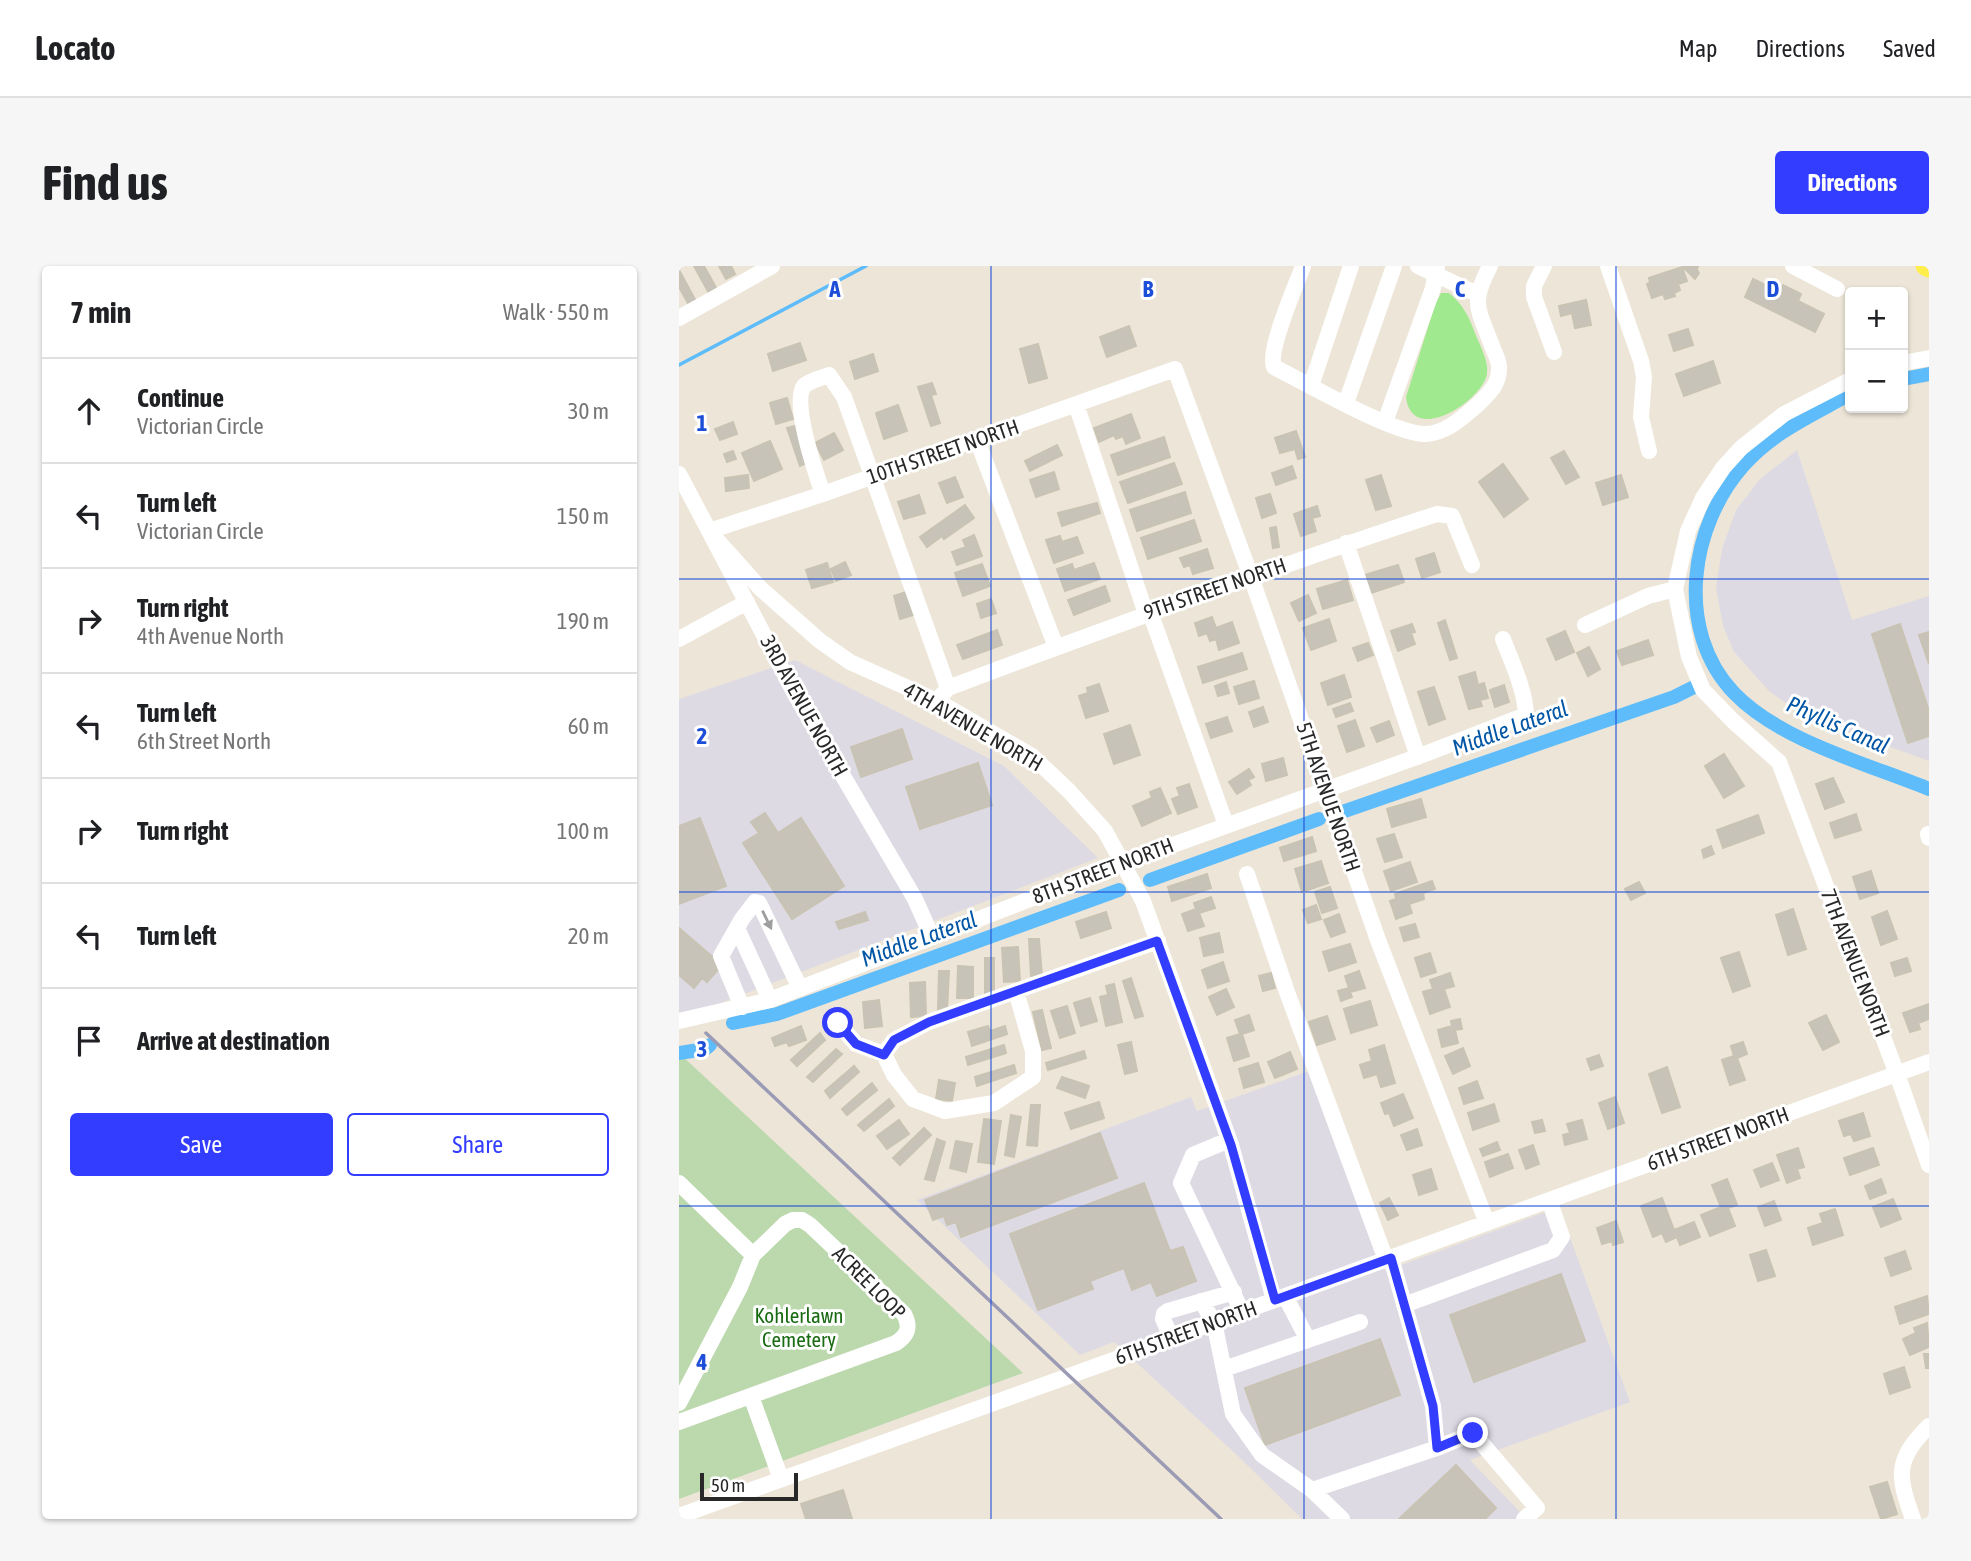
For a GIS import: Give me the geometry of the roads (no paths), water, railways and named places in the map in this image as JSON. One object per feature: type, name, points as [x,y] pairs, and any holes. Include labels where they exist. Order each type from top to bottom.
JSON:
[{"type":"street","points":[[679,318],[772,266]]},
{"type":"street","points":[[1303,266],[1279,330],[1272,361],[1275,368],[1385,422],[1425,434],[1441,431],[1459,421],[1493,389],[1499,376],[1499,363],[1478,307],[1477,294],[1490,266]]},
{"type":"street","points":[[1311,386],[1351,266]]},
{"type":"street","points":[[1346,403],[1394,266]]},
{"type":"street","points":[[1418,266],[1437,270],[1477,294]]},
{"type":"street","points":[[1544,266],[1534,286],[1534,297],[1555,352]]},
{"type":"street","points":[[1608,266],[1643,369],[1641,418],[1649,451]]},
{"type":"street","points":[[1793,266],[1837,289]]},
{"type":"street","points":[[1385,422],[1437,270]]},
{"type":"street","points":[[1908,362],[1929,358]]},
{"type":"street","name":"10TH STREET NORTH","points":[[709,531],[872,477],[1175,369]]},
{"type":"street","name":"5TH AVENUE NORTH","points":[[1175,369],[1378,940],[1487,1223]]},
{"type":"street","points":[[823,494],[809,453],[800,394],[806,384],[829,375],[844,397],[948,688]]},
{"type":"street","points":[[1585,625],[1648,596],[1675,589],[1688,531],[1703,498],[1723,468],[1741,448],[1784,414],[1845,383]]},
{"type":"street","points":[[1076,404],[1148,613],[1226,825]]},
{"type":"street","points":[[977,440],[1056,647]]},
{"type":"street","name":"3RD AVENUE NORTH","points":[[679,474],[795,694],[915,899],[932,937]]},
{"type":"street","name":"9TH STREET NORTH","points":[[937,701],[948,688],[1056,647],[1346,543],[1437,514],[1452,516],[1472,565]]},
{"type":"street","name":"4TH AVENUE NORTH","points":[[709,531],[760,588],[820,641],[850,662],[937,701],[1032,756],[1105,831],[1143,901],[1229,1140],[1280,1298],[1308,1340]]},
{"type":"street","points":[[1346,543],[1418,757]]},
{"type":"street","name":"7TH AVENUE NORTH","points":[[1675,589],[1689,657],[1703,690],[1779,762],[1929,1165]]},
{"type":"street","points":[[679,639],[747,602]]},
{"type":"street","name":"8TH STREET NORTH","points":[[679,1021],[770,1000],[1123,863],[1418,757],[1526,715],[1526,703],[1503,639]]},
{"type":"street","points":[[1247,874],[1287,992],[1404,1304],[1433,1406],[1437,1448]]},
{"type":"street","points":[[742,1007],[722,956],[723,949],[755,902],[759,903],[800,988]]},
{"type":"street","points":[[737,928],[770,1000]]},
{"type":"street","points":[[884,1055],[894,1040],[929,1022],[1157,941]]},
{"type":"street","points":[[838,1023],[856,1044],[884,1055],[894,1075],[913,1098],[945,1111],[994,1103],[1033,1077],[1033,1051],[1016,991]]},
{"type":"street","name":"6TH STREET NORTH","points":[[679,1516],[1929,1062]]},
{"type":"street","points":[[1229,1140],[1192,1155],[1181,1183],[1242,1312]]},
{"type":"street","points":[[679,1184],[753,1255],[740,1287],[681,1399],[709,1409]]},
{"type":"street","points":[[1404,1304],[1553,1250],[1562,1237],[1549,1200]]},
{"type":"street","name":"ACREE LOOP","points":[[679,1422],[896,1343],[908,1331],[909,1322],[905,1314],[802,1220],[785,1224],[753,1255]]},
{"type":"street","points":[[1172,1339],[1163,1319],[1164,1314],[1234,1292]]},
{"type":"street","points":[[1201,1301],[1214,1322],[1233,1414],[1262,1455],[1312,1490],[1342,1519]]},
{"type":"street","points":[[1224,1369],[1360,1322]]},
{"type":"street","points":[[751,1396],[781,1479]]},
{"type":"street","points":[[1913,1519],[1903,1493],[1902,1462],[1911,1444],[1929,1426]]},
{"type":"street","points":[[1312,1490],[1437,1448],[1473,1433],[1537,1508],[1524,1519]]},
{"type":"waterway","points":[[679,365],[866,266]]},
{"type":"waterway","name":"Phyllis Canal","points":[[1908,378],[1929,374]]},
{"type":"waterway","name":"Phyllis Canal","points":[[1845,397],[1794,425],[1755,453],[1726,489],[1711,517],[1701,547],[1696,578],[1697,609],[1703,639],[1715,668],[1734,693],[1775,725],[1826,750],[1929,789]]},
{"type":"waterway","name":"Middle Lateral","points":[[1342,812],[1674,697],[1694,687]]},
{"type":"waterway","name":"Middle Lateral","points":[[1150,880],[1319,819]]},
{"type":"waterway","name":"Middle Lateral","points":[[733,1023],[777,1014],[1119,890]]},
{"type":"waterway","name":"Middle Lateral","points":[[679,1053],[705,1049],[710,1045]]},
{"type":"railway","points":[[706,1033],[1221,1519]]},
{"type":"park label","name":"Kohlerlawn Cemetery","points":[[799,1328]]}]
